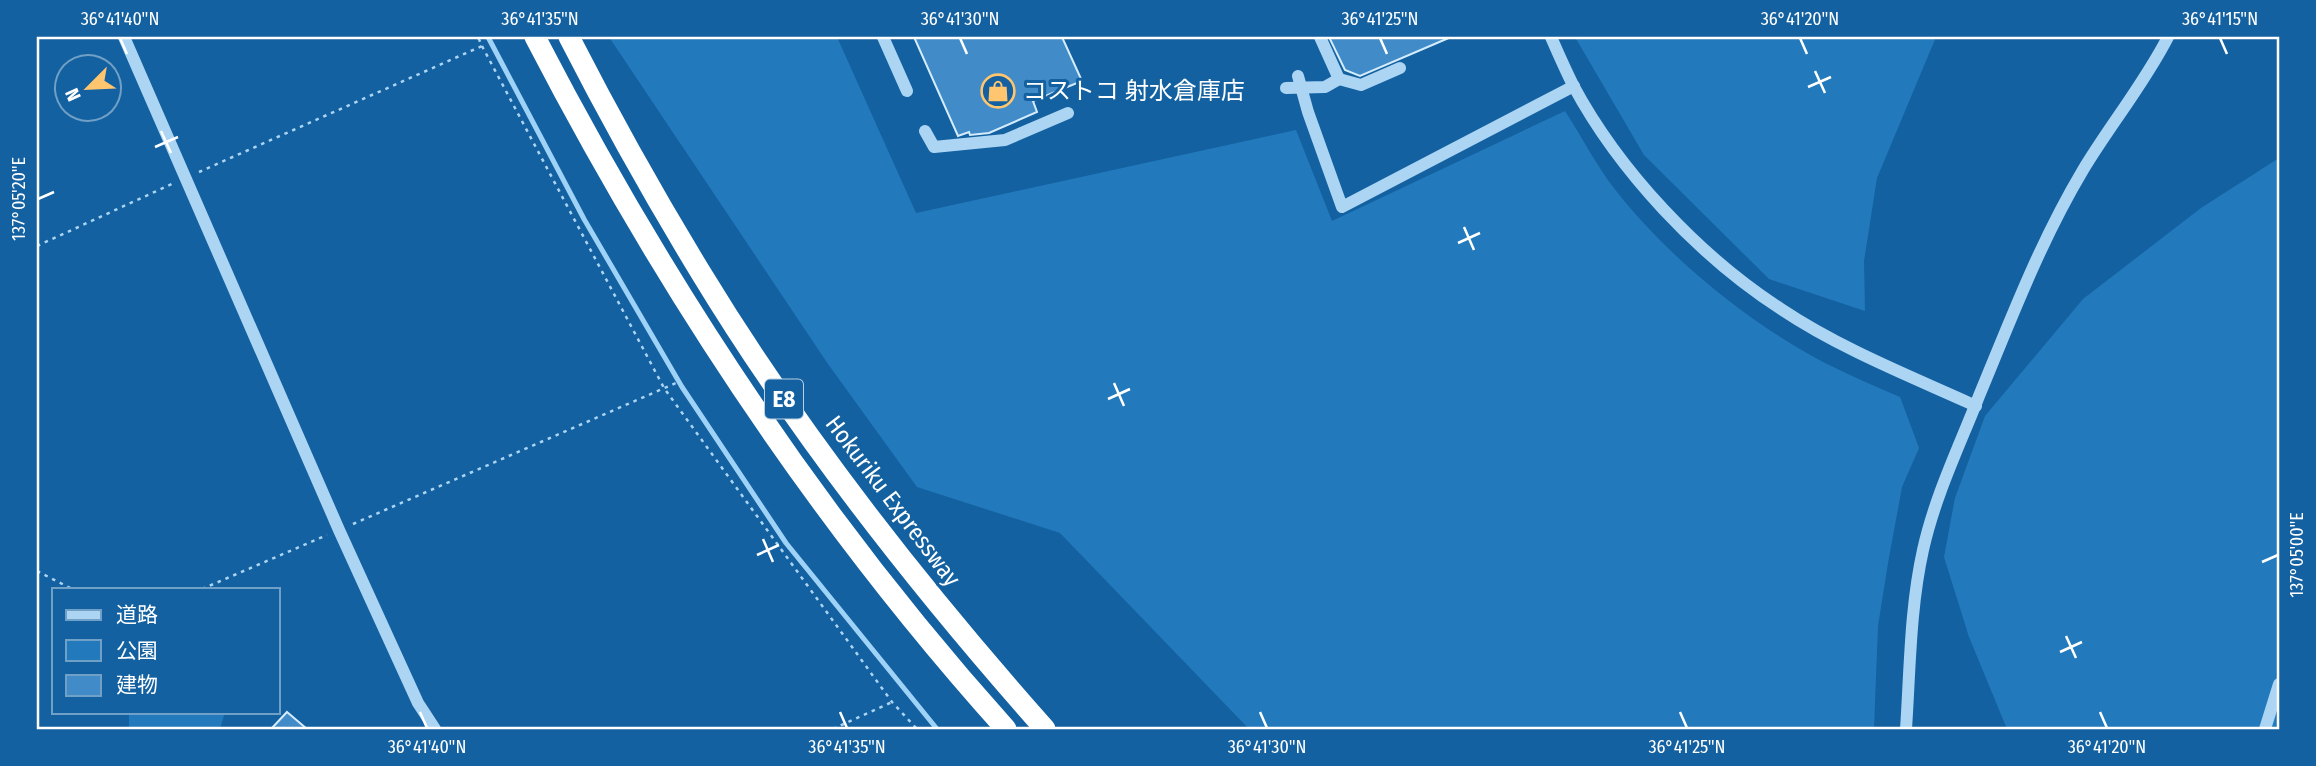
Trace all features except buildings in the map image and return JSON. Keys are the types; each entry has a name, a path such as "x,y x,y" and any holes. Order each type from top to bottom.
{"highway":[{"name":"E8","path":"535,37 625,204 734,380 792,464 861,554 1006,729"},
{"name":"Hokuriku Expressway","path":"569,37 651,188 759,362 879,529 939,606 1045,729"}],"street":[{"path":"124,37 340,530 418,703 435,729"},
{"path":"883,37 907,91"},
{"path":"1320,37 1339,79"},
{"path":"1551,37 1574,86 1610,143 1653,198 1695,243 1735,277 1836,342 1976,406"},
{"path":"1906,729 1916,594 1932,513 2038,252 2083,170 2154,64 2168,37"},
{"path":"1286,88 1300,81 1325,87 1339,79 1361,85 1400,68"},
{"path":"1300,81 1308,112 1342,207 1574,86"},
{"path":"925,131 934,147 1005,139 1068,113"},
{"path":"2265,729 2279,684"}],"path":[{"path":"478,37 664,388 892,702 917,729"},
{"path":"37,246 482,46"},
{"path":"204,588 676,383"},
{"path":"37,571 70,588"},
{"path":"833,729 892,702"}],"green space":[{"path":"609,37 837,37 916,213 1296,130 1332,221 1565,111 1617,192 1687,266 1741,310 1798,348 1900,397 1919,448 1902,487 1888,563 1878,626 1874,729 1249,729 1060,533 917,487 828,364"},
{"path":"1575,37 1936,37 1877,178 1864,261 1865,311 1769,279 1644,155"},
{"path":"2279,158 2279,729 2007,729 1969,637 1944,557 1955,498 1985,416 2083,299 2201,208"},
{"path":"129,714 224,714 220,729 129,729"}],"waterway":[{"path":"488,37 584,219 682,387 786,543 937,729"}],"place":[{"name":"コストコ 射水倉庫店","path":"998,91"}]}
